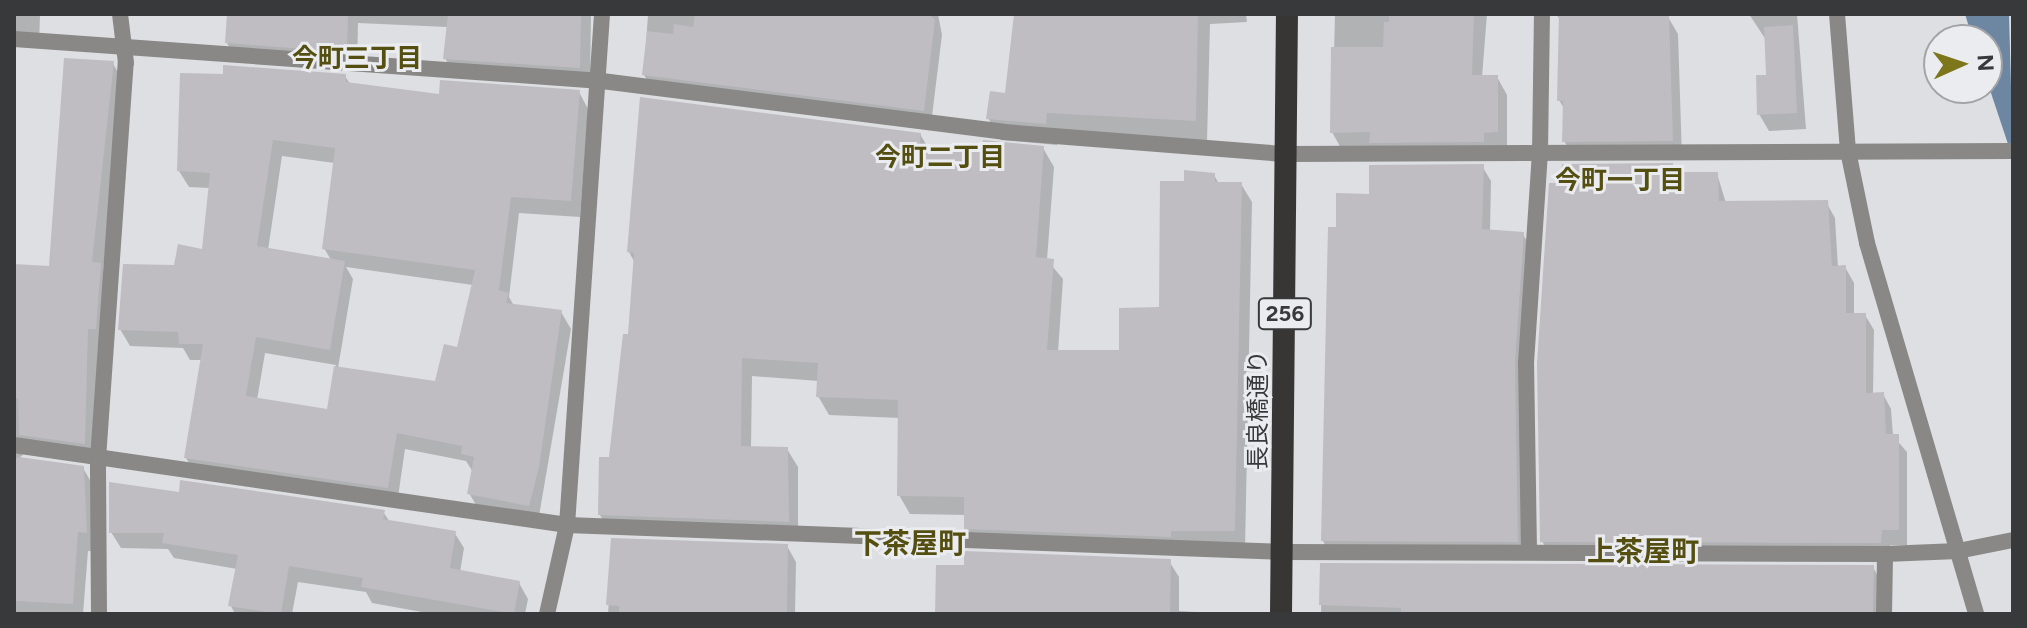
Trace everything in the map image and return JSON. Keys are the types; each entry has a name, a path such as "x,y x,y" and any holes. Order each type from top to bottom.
{"highway":[{"name":"長良橋通り","path":"1281,614 1287,14"}],"street":[{"path":"99,614 98,459 124,44 120,14"},
{"path":"547,614 567,525 602,81 602,14"},
{"path":"1529,551 1526,363 1540,154 1542,14"},
{"path":"1837,14 1848,151 1867,243 1976,614"},
{"path":"14,39 124,44 602,81 1004,132 1286,154 2013,151"},
{"path":"14,445 567,525 1283,552 1885,554 1958,551 2013,540"},
{"path":"1884,614 1885,554"}],"water":[{"path":"1965,14 2009,14 2013,159 1995,104 2003,104 2003,24 1968,24"}],"building":[{"path":"227,14 348,14 347,52 225,43"},
{"path":"448,14 581,14 580,68 443,59"},
{"path":"695,14 929,14 935,20 924,111 642,75 647,31 673,34 674,24 693,27"},
{"path":"1014,14 1198,14 1196,121 1047,113 1046,124 986,119 990,91 1005,93"},
{"path":"1389,14 1474,14 1472,75 1498,75 1498,132 1484,133 1484,142 1369,143 1370,132 1330,133 1331,47 1383,47 1384,22 1389,22"},
{"path":"1559,14 1669,15 1673,141 1562,142 1563,101 1557,101"},
{"path":"1793,25 1797,113 1757,115 1756,75 1766,75 1764,27"},
{"path":"64,58 114,61 92,262 101,263 96,329 88,329 85,444 19,435 18,398 14,398 14,264 49,266"},
{"path":"223,65 346,74 346,82 439,94 440,80 580,90 571,201 511,197 499,290 509,293 506,303 562,310 539,467 529,506 467,494 474,457 461,454 462,446 397,433 388,488 184,458 203,344 179,344 178,332 118,330 123,264 174,265 178,244 202,249 210,173 177,171 180,73 223,74","holes":["273,140 335,148 322,249 475,270 457,347 444,344 435,381 334,366 327,409 246,396 256,337 330,350 345,261 257,246"]},
{"path":"640,97 921,133 920,144 982,152 983,140 1044,146 1036,257 1054,259 1047,350 1119,350 1119,308 1159,307 1160,181 1184,181 1184,170 1215,173 1215,182 1242,182 1235,531 1171,531 1171,537 964,529 964,497 897,496 898,400 816,397 818,363 742,358 741,446 788,447 789,522 598,515 599,457 609,457 623,334 628,334 634,253 627,252"},
{"path":"1673,163 1673,172 1718,172 1719,201 1828,200 1832,266 1846,265 1846,313 1866,313 1866,393 1884,392 1886,434 1899,434 1899,530 1882,530 1881,543 1540,542 1537,363 1549,183 1560,183 1562,164"},
{"path":"1484,164 1482,229 1524,232 1515,363 1518,542 1321,541 1328,227 1336,227 1336,193 1369,194 1369,165"},
{"path":"19,457 84,466 87,533 78,532 73,604 14,601 14,460"},
{"path":"180,480 385,510 383,519 456,531 450,568 520,581 514,614 361,587 363,578 289,566 281,614 228,606 238,555 162,543 164,533 109,533 109,482 179,492"},
{"path":"611,538 788,544 787,614 619,614 619,606 606,605"},
{"path":"964,551 1171,559 1170,614 935,614 936,565 964,565"},
{"path":"1320,563 1874,565 1873,614 1401,614 1401,608 1319,605"}],"district":[{"name":"今町三丁目","path":"357,59"},
{"name":"今町二丁目","path":"940,158"},
{"name":"今町一丁目","path":"1620,181"},
{"name":"下茶屋町","path":"910,543"},
{"name":"上茶屋町","path":"1643,551"}]}
